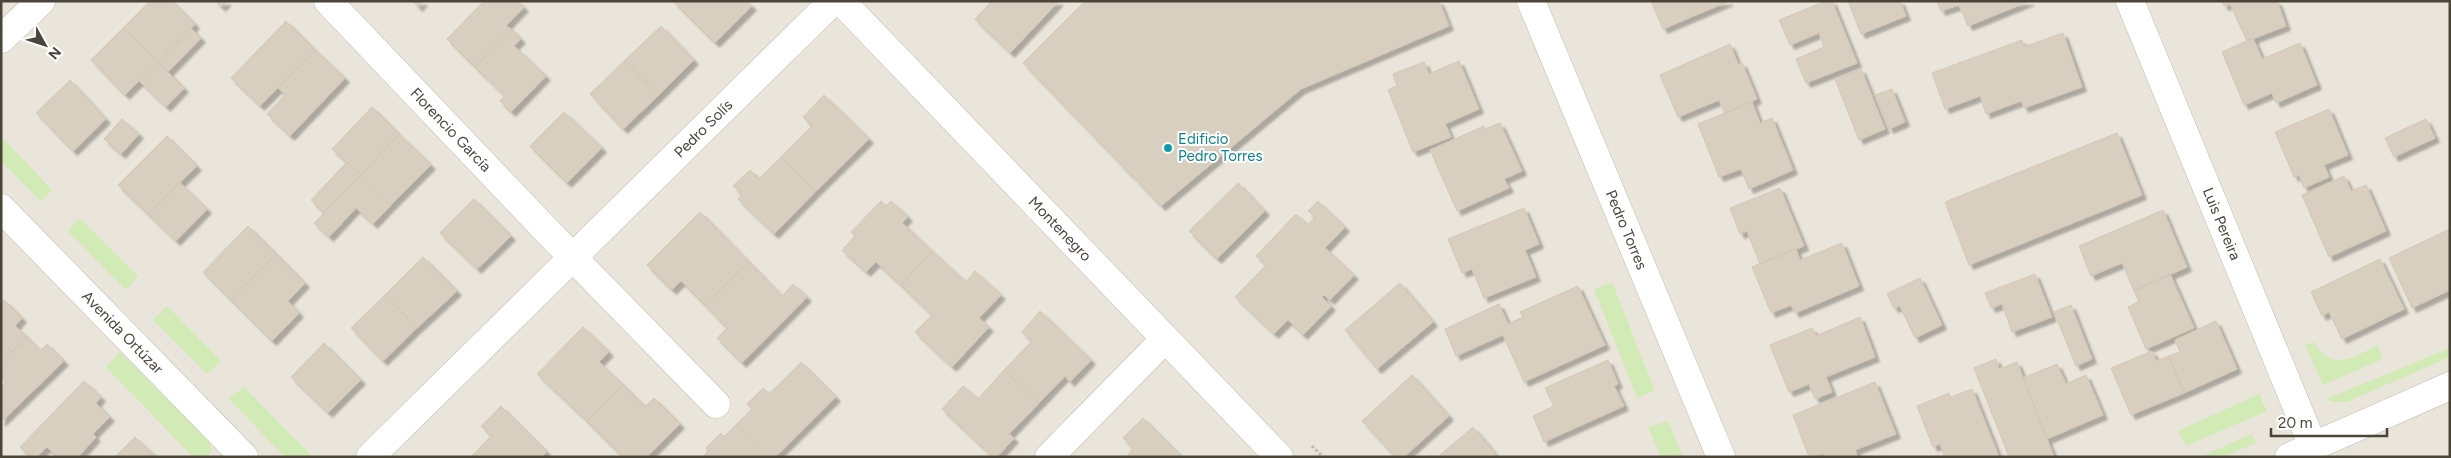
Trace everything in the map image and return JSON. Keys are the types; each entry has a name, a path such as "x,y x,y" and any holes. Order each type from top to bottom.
{"street":[{"path":"1,39 41,1"},
{"name":"Florencio García","path":"328,1 573,258"},
{"name":"Pedro Solís","path":"370,457 833,1"},
{"name":"Montenegro","path":"841,1 1279,457"},
{"name":"Pedro Torres","path":"1531,1 1721,457"},
{"name":"Luis Pereira","path":"2130,1 2301,451"},
{"name":"Avenida Ortúzar","path":"1,208 244,457"},
{"path":"573,258 716,404"},
{"path":"1049,457 1165,339"},
{"path":"2301,451 2450,386"}],"shaded area":[{"path":"1,1 2450,1 2450,457 1,457"}],"green space":[{"path":"1,136 52,190 41,202 1,161"},
{"path":"79,218 138,276 126,290 68,231"},
{"path":"1612,282 1655,391 1637,398 1594,289"},
{"path":"167,306 221,361 207,374 153,320"},
{"path":"2314,342 2321,352 2335,360 2351,358 2378,345 2383,359 2323,385 2305,345"},
{"path":"2450,348 2450,357 2347,402 2334,402 2326,399"},
{"path":"120,352 209,442 212,451 205,457 193,457 106,367"},
{"path":"244,387 311,455 309,457 285,457 229,399"},
{"path":"2259,394 2267,411 2186,446 2178,431"},
{"path":"1668,421 1683,457 1661,457 1648,427"},
{"path":"2251,434 2256,443 2223,457 2200,457"}],"building":[{"path":"150,1 172,1 195,24 158,62 123,28"},
{"path":"215,1 227,1 221,7"},
{"path":"413,1 423,1 418,7"},
{"path":"484,1 517,1 524,7 506,26 511,29 475,67 447,39"},
{"path":"673,1 746,1 752,6 715,43"},
{"path":"992,1 1059,1 1010,53 975,19"},
{"name":"Edificio Pedro Torres","path":"1085,1 1439,1 1449,26 1301,89 1161,206 1023,63"},
{"path":"1651,1 1729,1 1663,29"},
{"path":"1826,1 1832,1 1857,63 1806,83 1796,59 1824,47 1819,33 1790,45 1779,20"},
{"path":"1848,1 1900,1 1906,16 1861,34"},
{"path":"1937,1 2030,1 1968,26 1959,5 1941,11"},
{"path":"2222,1 2277,1 2286,26 2247,41 2230,4 2224,6"},
{"path":"286,21 315,50 260,106 231,78"},
{"path":"661,26 694,60 659,95 625,60"},
{"path":"123,28 158,62 125,95 91,60"},
{"path":"191,28 201,38 168,72 158,62"},
{"path":"511,29 521,39 514,46 546,76 511,112 500,101 505,96 475,67"},
{"path":"2063,33 2082,87 2024,108 2021,101 1986,114 1980,96 1945,109 1932,73 2022,40 2024,47"},
{"path":"2253,38 2262,59 2300,43 2317,85 2276,103 2272,93 2244,105 2222,52"},
{"path":"1730,44 1738,64 1742,63 1757,99 1725,114 1719,100 1678,117 1660,75"},
{"path":"315,50 345,78 290,136 267,114 285,95 278,88"},
{"path":"625,60 659,95 623,129 590,94"},
{"path":"1459,61 1479,109 1445,124 1451,137 1413,152 1388,90 1397,86 1393,74 1424,62 1429,74"},
{"path":"158,62 184,88 166,107 139,81"},
{"path":"1861,69 1885,129 1859,140 1835,79"},
{"path":"70,80 106,119 73,151 36,113"},
{"path":"1892,89 1905,122 1889,129 1875,95"},
{"path":"824,95 869,139 816,191 781,157 812,126 803,117"},
{"path":"1752,102 1760,123 1772,118 1793,170 1749,189 1741,169 1719,177 1698,124"},
{"path":"372,107 399,134 361,175 332,149"},
{"path":"2329,109 2348,155 2324,165 2329,177 2304,188 2299,175 2294,177 2275,132"},
{"path":"564,112 602,148 567,183 530,146"},
{"path":"122,119 139,134 121,154 104,139"},
{"path":"2426,119 2435,138 2394,157 2385,138"},
{"path":"1500,123 1522,171 1504,179 1509,188 1457,211 1430,150 1484,126 1485,129"},
{"path":"2117,133 2142,195 1969,265 1945,202"},
{"path":"399,134 431,165 391,205 361,175"},
{"path":"167,136 197,166 148,214 118,185"},
{"path":"781,157 816,191 774,234 738,199 742,194 733,186 750,170 759,179"},
{"path":"347,162 361,175 324,213 311,200"},
{"path":"361,175 391,205 373,224 356,208 329,237 314,223"},
{"path":"2344,176 2351,191 2366,185 2386,231 2329,257 2302,195"},
{"path":"179,182 207,209 176,241 148,214"},
{"path":"1238,183 1265,211 1217,259 1189,231"},
{"path":"1780,188 1804,246 1760,264 1747,231 1740,234 1730,208"},
{"path":"474,199 511,236 477,269 440,233"},
{"path":"881,201 886,206 891,201 908,217 902,223 932,251 901,285 876,262 866,272 842,250 855,236 851,232"},
{"path":"1318,201 1345,227 1325,248 1354,275 1330,300 1324,295 1322,297 1331,306 1303,335 1288,320 1274,334 1235,297 1266,265 1256,256 1296,214 1308,225 1315,217 1308,211"},
{"path":"1524,208 1539,244 1525,250 1536,277 1484,298 1472,269 1462,273 1448,239"},
{"path":"2163,210 2187,267 2134,291 2122,263 2091,276 2079,246"},
{"path":"700,212 749,262 705,305 681,281 672,290 647,265"},
{"path":"248,226 276,254 231,300 203,272"},
{"path":"2450,229 2450,290 2412,308 2389,258"},
{"path":"1842,243 1859,286 1795,313 1791,305 1771,313 1752,267 1796,249 1800,260"},
{"path":"932,251 966,282 975,271 1001,295 979,318 989,327 952,367 915,332 932,315 901,285"},
{"path":"276,254 305,283 288,301 299,313 272,341 231,300"},
{"path":"423,257 457,291 417,328 385,295"},
{"path":"2380,259 2404,309 2342,339 2329,312 2322,316 2311,292"},
{"path":"749,262 782,296 793,284 807,297 742,363 717,338 727,328 705,305"},
{"path":"2035,274 2052,317 2012,332 2002,304 1991,308 1985,293"},
{"path":"2170,274 2194,328 2146,349 2128,307 2139,302 2134,291"},
{"path":"1920,278 1942,325 1915,338 1900,306 1894,308 1887,294"},
{"path":"1400,283 1433,322 1377,369 1345,330"},
{"path":"1578,286 1605,345 1524,382 1503,335 1456,356 1445,329 1499,304 1508,324 1523,317 1520,312"},
{"path":"385,295 417,328 383,361 351,328"},
{"path":"4,300 22,318 15,326 27,337 1,362 1,303"},
{"path":"2071,305 2092,359 2076,366 2054,312"},
{"path":"1040,311 1091,360 1070,382 1065,376 1039,403 1004,370 1032,341 1022,332"},
{"path":"1860,317 1875,357 1826,377 1832,392 1815,399 1809,384 1789,392 1770,345 1812,328 1816,336"},
{"path":"2216,321 2237,369 2184,393 2169,356 2180,352 2175,340"},
{"path":"583,327 609,352 599,362 623,385 587,421 537,374"},
{"path":"27,337 40,351 47,344 64,361 1,422 1,386 6,382 1,377 1,362"},
{"path":"324,343 361,380 328,413 291,377"},
{"path":"2152,351 2156,361 2169,356 2184,393 2131,415 2111,368"},
{"path":"1996,359 1999,369 2017,362 2054,457 2009,457 1974,368"},
{"path":"1608,360 1618,384 1614,386 1624,406 1544,442 1533,416 1554,406 1545,388"},
{"path":"801,362 836,397 775,457 770,457 737,424 752,409 747,404 763,388 769,394"},
{"path":"2057,364 2066,384 2086,375 2103,415 2047,439 2023,378"},
{"path":"1004,370 1039,403 1009,434 1014,438 997,457 993,457 942,409 963,386 978,399"},
{"path":"1412,375 1449,416 1404,457 1395,457 1362,421"},
{"path":"84,381 101,397 96,403 110,417 93,434 96,437 78,457 57,457 47,447 37,457 30,457 20,447"},
{"path":"1875,382 1896,434 1855,450 1858,457 1824,457 1823,454 1809,457 1793,415"},
{"path":"623,385 645,407 654,398 680,424 647,457 623,457 587,421"},
{"path":"1972,389 1999,457 1945,457 1940,444 1933,447 1917,406 1949,393 1951,397"},
{"path":"501,406 547,452 542,457 471,457 491,436 481,426"},
{"path":"1143,418 1182,457 1126,457 1133,449 1123,438"},
{"path":"737,424 770,457 703,457 708,451 706,448 721,433 724,437"},
{"path":"1473,427 1498,457 1438,457"},
{"path":"135,437 154,455 115,457"}],"place":[{"name":"Edificio Pedro Torres","path":"1168,148"}]}
